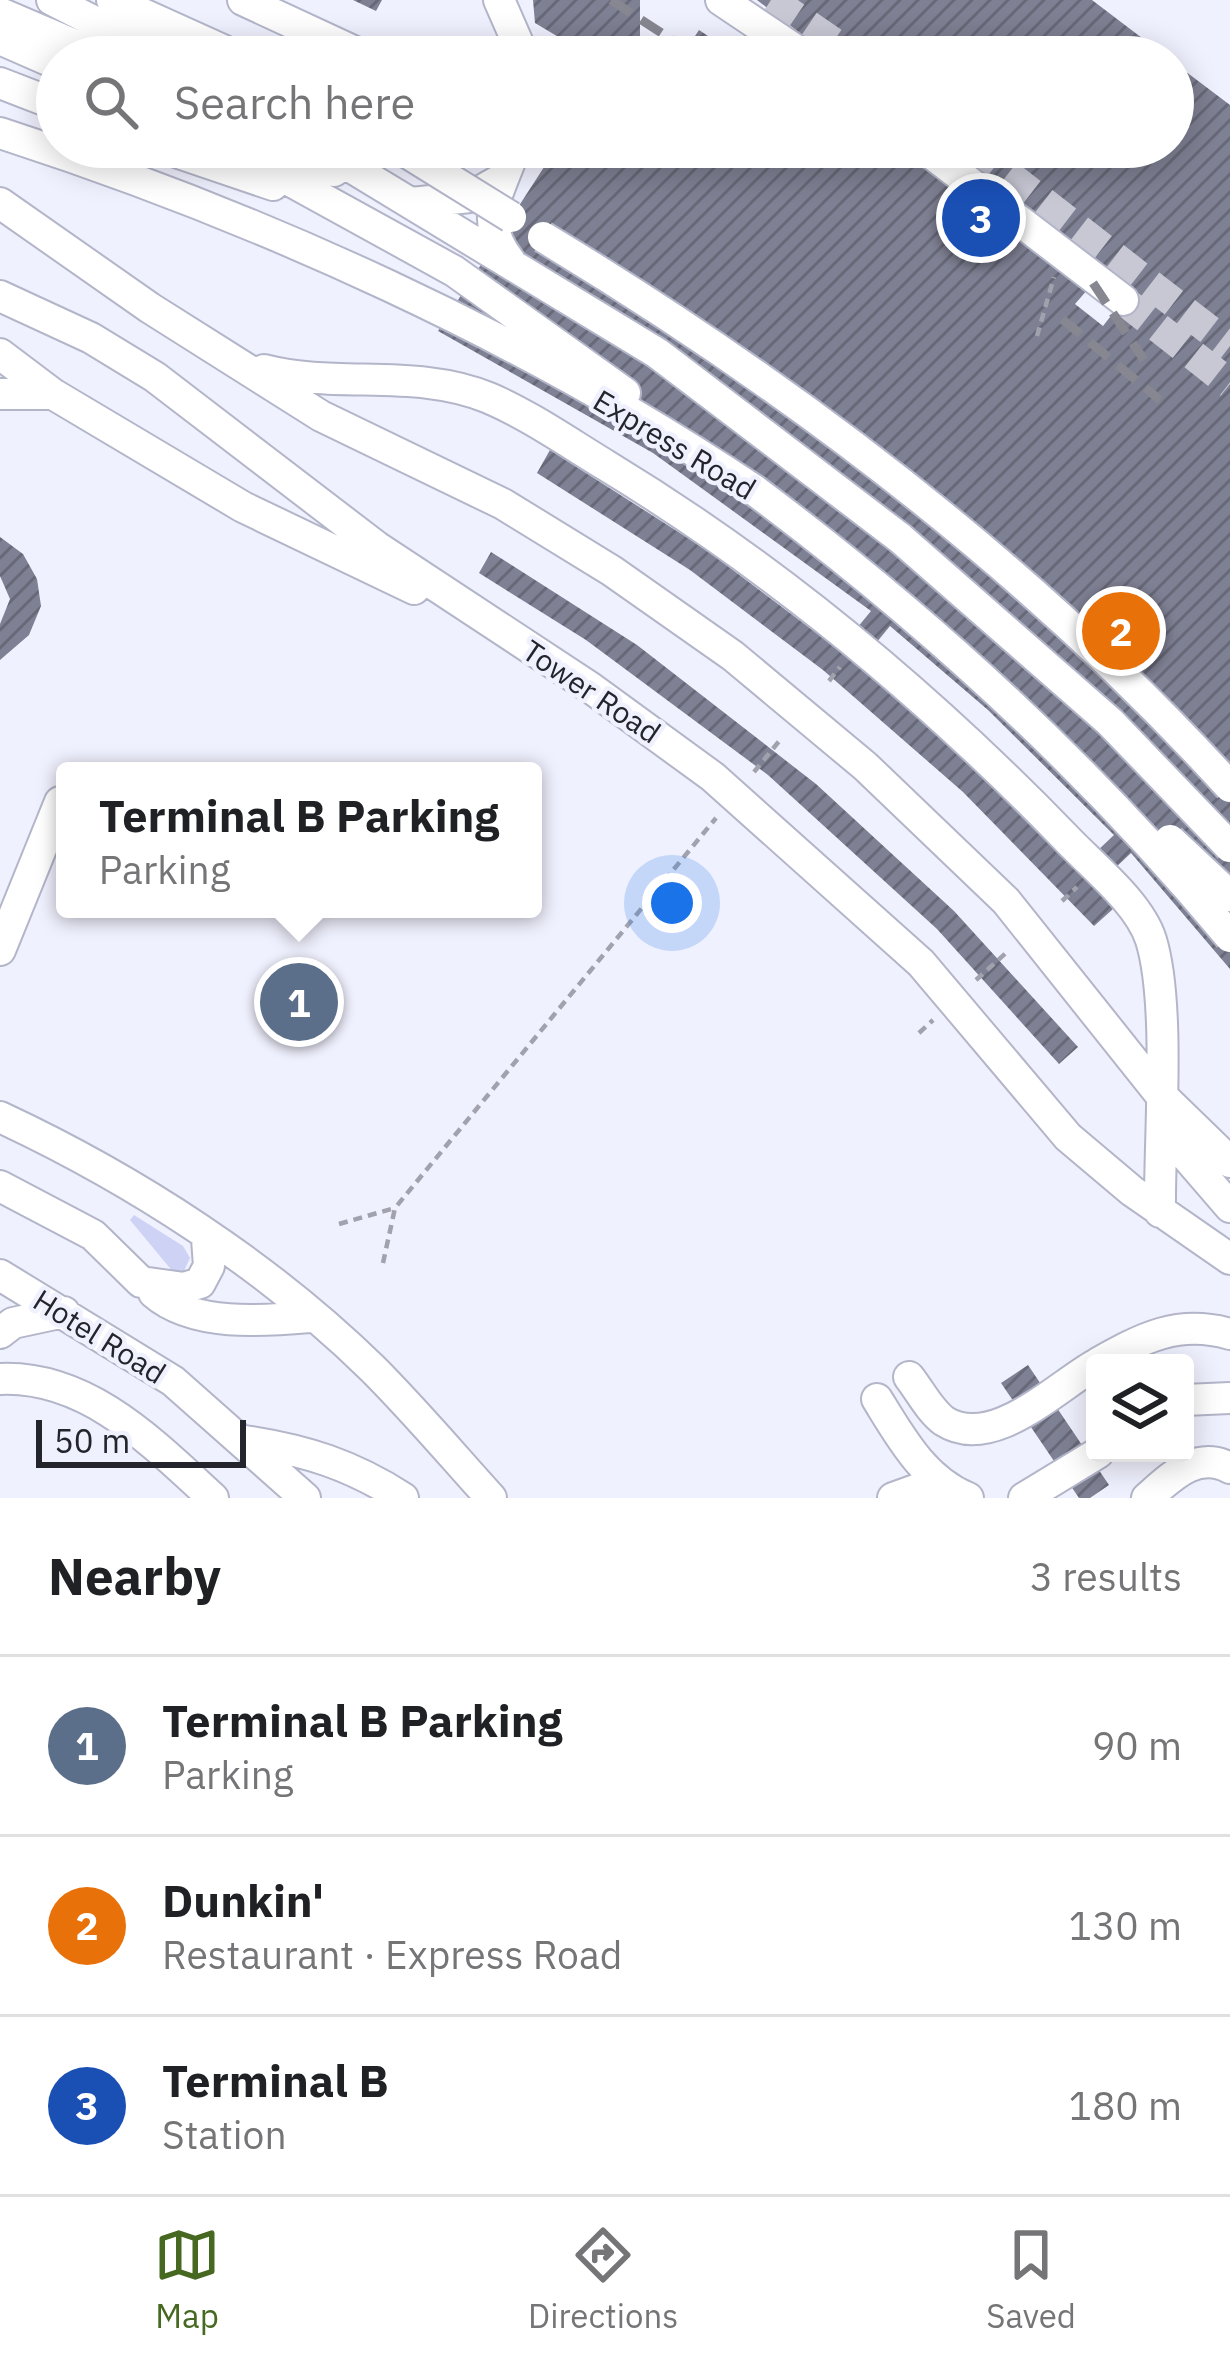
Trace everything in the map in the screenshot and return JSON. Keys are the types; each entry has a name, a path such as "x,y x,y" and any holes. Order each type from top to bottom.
{"street":[{"path":"52,0 123,36"},
{"path":"112,0 192,36"},
{"path":"243,0 321,36"},
{"path":"499,0 515,36"},
{"path":"721,0 775,36"},
{"path":"0,13 54,36"},
{"path":"0,38 36,54"},
{"path":"0,83 36,98"},
{"name":"Express Road","path":"0,133 36,147"},
{"name":"Express Road","path":"91,168 329,260 432,308 627,411 754,490 915,615 1064,752 1230,937"},
{"path":"224,168 347,209"},
{"path":"269,168 454,272 532,323 754,490"},
{"path":"327,168 483,232 510,262 657,353 929,561 1110,722 1230,847"},
{"path":"352,168 409,203 455,201 500,180"},
{"path":"432,168 646,300 811,415 1090,646 1230,787"},
{"path":"483,232 505,168"},
{"path":"950,168 1123,300"},
{"path":"0,202 235,361 349,431 467,484 527,518 692,627 803,712 1006,901 1159,1093 1230,1162"},
{"name":"Tower Road","path":"1,295 91,338 155,377 377,548 633,717 811,859 955,999 1068,1137 1160,1212 1230,1258"},
{"path":"0,354 12,357 53,394 270,523 491,622"},
{"path":"235,361 286,376 408,382 490,398 673,506 843,633 1009,780 1146,929 1156,968 1160,1212"},
{"path":"0,394 53,394"},
{"path":"1064,752 1230,896"},
{"path":"2,943 56,812"},
{"path":"1159,1093 1186,1156 1230,1207"},
{"path":"0,1117 138,1191 310,1318 371,1367 491,1498"},
{"path":"0,1186 93,1235 163,1301 206,1315 257,1321 310,1318"},
{"path":"141,1282 184,1288 200,1283 209,1266 207,1239"},
{"name":"Hotel Road","path":"0,1275 156,1368 245,1441 304,1498"},
{"path":"0,1333 13,1323 64,1312"},
{"path":"1114,1354 1139,1340 1188,1326 1230,1334"},
{"path":"909,1377 940,1419 976,1430 996,1426 1086,1371"},
{"path":"0,1379 57,1383 86,1397 213,1498"},
{"path":"1194,1400 1230,1398"},
{"path":"878,1399 923,1467 958,1494"},
{"path":"245,1441 312,1451 368,1475 403,1498"},
{"path":"1024,1498 1086,1460"},
{"path":"1148,1498 1175,1472 1198,1462 1230,1468"},
{"path":"893,1498 918,1490 958,1494"}],"path":[{"path":"1036,336 1054,278"},
{"path":"754,772 780,740"},
{"path":"383,1262 395,1208 716,818"},
{"path":"976,980 1006,952"},
{"path":"919,1033 933,1020"},
{"path":"339,1224 395,1208"}],"green space":[{"path":"134,1215 183,1246 190,1258 184,1271 174,1273 130,1220"}],"building":[{"path":"353,0 382,0 376,11"},
{"path":"533,0 640,0 640,36 557,36 535,23"},
{"path":"757,0 1092,0 1139,36 804,36"},
{"path":"1194,78 1230,105 1230,969 1131,853 1094,888 1113,909 1094,926 963,792 823,670 690,570 537,473 550,450 705,549 839,650 871,611 653,453 438,331 543,168 948,168 1095,281 1075,304 1103,326 1132,289 975,168 1194,168","holes":["890,626 988,710 1114,835 1077,870 954,748 858,665"]},
{"path":"0,537 23,554 37,579 41,606 29,635 0,660 0,624 10,599 0,576"},
{"path":"491,552 637,645 816,784 954,911 1078,1047 1059,1064 937,929 768,775 586,640 479,573"},
{"path":"1028,1365 1086,1451 1086,1462 1093,1462 1109,1485 1090,1498 1079,1498 1001,1383"}],"tunnel":[{"path":"771,0 824,36"},
{"path":"999,168 1230,346"},
{"path":"1123,300 1230,384"}],"railway":[{"path":"611,0 666,36"},
{"path":"1093,283 1144,360"},
{"path":"1062,319 1160,400"}],"place":[{"name":"Terminal B","path":"981,218"},
{"name":"Dunkin'","path":"1121,631"},
{"name":"Terminal B Parking","path":"299,1002"}]}
